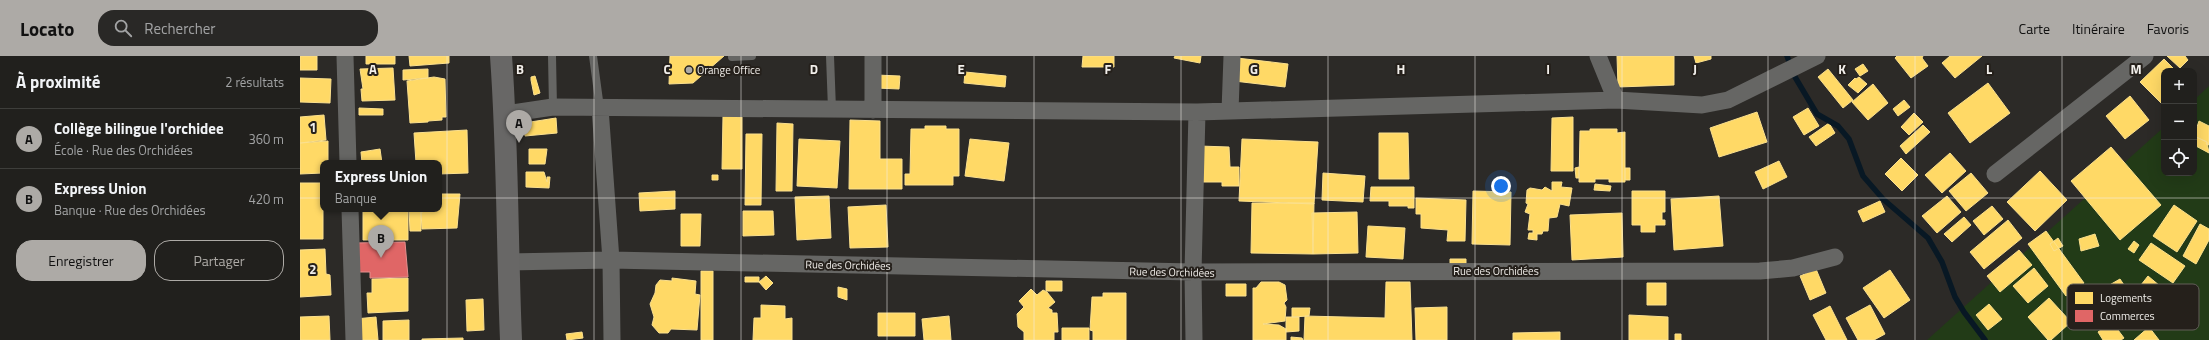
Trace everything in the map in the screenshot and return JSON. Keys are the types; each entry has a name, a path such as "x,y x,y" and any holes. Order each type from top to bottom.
{"main road":[{"path":"501,56 506,114 507,262 511,340"}],"street":[{"path":"345,56 348,160"},
{"path":"873,56 873,110"},
{"path":"1230,111 1232,56"},
{"path":"1598,56 1616,100"},
{"path":"506,114 553,107 1197,112 1616,100 1702,105 1728,100 1816,56"},
{"path":"1996,174 2146,56"},
{"path":"600,108 611,260 612,340"},
{"path":"1194,340 1193,272 1197,112"},
{"path":"350,212 354,340"},
{"name":"Rue des Orchidées","path":"507,262 611,260 1193,272 1760,271 1793,268 1835,257"}],"lane":[{"path":"552,56 553,107"},
{"path":"593,56 600,108"},
{"path":"732,57 752,56"},
{"path":"830,56 832,109"}],"green space":[{"path":"2209,86 2209,340 1927,340 2161,130 2161,176 2197,176 2197,97"}],"building: Logements":[{"path":"300,56 317,56 317,70 300,70"},
{"path":"366,56 395,56 395,64 366,64"},
{"path":"409,56 449,56 449,63 410,66"},
{"name":"Orange Office","path":"670,56 724,56 693,83 669,84"},
{"path":"1083,56 1114,56 1114,67 1082,67"},
{"path":"1175,56 1201,56 1200,63 1174,58"},
{"path":"1617,56 1674,56 1674,85 1618,87"},
{"path":"1694,56 1711,56 1711,59 1696,63"},
{"path":"1897,56 1923,56 1922,58 1928,66 1911,78 1895,58"},
{"path":"1950,56 1982,56 1955,78 1942,63"},
{"path":"2167,56 2185,56 2188,60 2180,68"},
{"path":"1237,58 1288,64 1285,87 1234,81"},
{"path":"2164,59 2173,68 2161,68 2161,103 2140,82"},
{"path":"1863,64 1868,71 1860,76 1855,69"},
{"path":"393,68 395,100 362,101 361,89 363,89 360,69"},
{"path":"428,69 428,78 403,80 403,70"},
{"path":"1828,69 1853,100 1843,108 1818,77"},
{"path":"965,72 1006,76 1005,87 964,83"},
{"path":"876,75 900,76 899,89 876,88"},
{"path":"535,76 540,93 534,95 531,77"},
{"path":"434,77 445,79 446,117 442,117 442,120 410,123 407,81"},
{"path":"1859,77 1867,84 1858,93 1848,85 1855,78 1856,79"},
{"path":"300,78 331,79 330,103 300,102"},
{"path":"1988,83 2010,113 1970,143 1948,113"},
{"path":"1873,84 1888,103 1868,120 1852,102"},
{"path":"2130,96 2149,120 2125,139 2106,116"},
{"path":"1904,100 1910,107 1898,116 1893,109"},
{"path":"359,108 383,109 383,115 359,115"},
{"path":"1808,108 1819,126 1804,135 1793,117"},
{"path":"1757,112 1767,142 1719,157 1710,128"},
{"path":"1914,113 1923,122 1909,135 1901,127"},
{"path":"324,115 326,140 300,143 300,117"},
{"path":"723,116 742,117 742,169 722,169"},
{"path":"1573,117 1573,171 1551,171 1552,118"},
{"path":"556,118 557,133 525,136 524,123"},
{"path":"850,120 880,121 880,159 902,159 902,189 849,189"},
{"path":"2199,121 2209,126 2209,145 2206,144 2207,142 2197,137 2197,127"},
{"path":"777,123 793,124 792,191 776,191"},
{"path":"1829,123 1835,133 1816,146 1809,137"},
{"path":"1923,125 1930,132 1906,154 1900,146"},
{"path":"925,126 946,126 946,129 959,129 959,176 953,176 953,185 905,185 905,174 910,174 911,129 925,129"},
{"path":"1590,129 1617,129 1617,133 1625,132 1625,182 1609,182 1609,179 1595,179 1595,182 1579,182 1580,131 1590,131"},
{"path":"467,130 468,173 442,174 442,160 416,160 414,133"},
{"path":"1379,133 1408,133 1409,179 1379,179"},
{"path":"746,134 762,134 761,205 745,205"},
{"path":"2197,137 2207,142 2209,153 2197,147"},
{"path":"799,139 840,141 837,188 797,186"},
{"path":"970,139 1009,143 1004,181 965,176"},
{"path":"1242,139 1318,142 1314,204 1239,201"},
{"path":"328,141 328,160 320,160 320,173 300,174 300,143"},
{"path":"1199,146 1229,147 1230,167 1239,167 1239,186 1222,186 1222,182 1199,182"},
{"path":"2111,147 2161,205 2120,240 2071,181"},
{"path":"380,149 382,160 362,160 361,152"},
{"path":"529,149 547,149 545,164 529,164"},
{"path":"1950,153 1966,171 1942,193 1925,175"},
{"path":"1901,158 1918,175 1902,191 1885,174"},
{"path":"1779,161 1787,177 1763,189 1755,172"},
{"path":"1579,167 1579,178 1576,178 1575,168"},
{"path":"1625,168 1630,168 1630,180 1625,180"},
{"path":"2040,171 2067,200 2035,231 2007,202"},
{"path":"526,172 544,172 547,182 547,177 550,177 549,188 526,187"},
{"path":"1323,173 1365,176 1363,202 1322,200"},
{"path":"1971,173 1988,193 1966,211 1949,191"},
{"path":"712,175 718,175 718,180 712,180"},
{"path":"1552,182 1562,182 1561,187 1572,188 1569,206 1560,204 1557,217 1549,218 1548,231 1543,231 1542,234 1537,234 1537,240 1528,239 1529,233 1533,233 1533,230 1528,230 1530,214 1525,212 1528,204 1526,203 1527,190 1530,188 1542,190 1545,187 1552,191"},
{"path":"300,183 320,183 320,212 323,212 323,239 300,239"},
{"path":"1595,184 1611,186 1610,191 1594,190"},
{"path":"1371,187 1414,187 1414,208 1408,208 1408,206 1389,206 1389,201 1370,201"},
{"path":"675,191 675,209 640,211 639,193"},
{"path":"1473,191 1511,192 1510,245 1472,244"},
{"path":"1632,191 1665,191 1665,212 1662,212 1662,220 1665,220 1665,225 1655,225 1655,232 1641,232 1641,225 1632,225"},
{"path":"442,194 460,194 457,228 422,229 421,212 442,212"},
{"path":"829,196 831,238 797,240 795,197"},
{"path":"1719,196 1723,246 1674,250 1671,199"},
{"path":"1947,196 1961,212 1937,233 1922,216"},
{"path":"1416,198 1466,200 1465,241 1447,241 1448,230 1421,228 1421,214 1416,214"},
{"path":"1880,201 1885,212 1863,222 1858,211"},
{"path":"1252,203 1314,203 1313,254 1251,253"},
{"path":"886,205 888,247 850,248 848,207"},
{"path":"2174,205 2197,221 2177,252 2153,236"},
{"path":"1992,206 2003,219 1984,235 1973,221"},
{"path":"743,211 773,211 774,235 743,236"},
{"path":"363,212 408,212 408,240 363,240"},
{"path":"409,212 421,212 421,231 410,231"},
{"path":"1357,212 1358,253 1313,254 1312,213"},
{"path":"1622,213 1623,257 1572,260 1570,215"},
{"path":"681,214 701,214 700,246 681,246"},
{"path":"1964,217 1971,225 1952,242 1944,234"},
{"path":"2008,220 2022,238 1984,269 1970,252"},
{"path":"2200,224 2209,229 2209,240 2196,264 2183,256"},
{"path":"1368,226 1405,228 1403,259 1366,257"},
{"path":"2046,231 2084,283 2067,284 2066,296 2028,244"},
{"path":"2095,234 2099,246 2081,251 2079,239"},
{"path":"2058,238 2063,246 2054,251 2050,244"},
{"path":"2134,241 2139,245 2134,253 2128,249"},
{"path":"2151,243 2185,266 2173,283 2139,260"},
{"path":"325,249 326,274 330,275 331,295 300,297 300,250"},
{"path":"2019,250 2032,265 2000,292 1987,276"},
{"path":"1450,259 1466,259 1466,265 1450,266"},
{"path":"2034,268 2048,286 2028,303 2013,286"},
{"path":"1816,269 1826,293 1810,300 1800,276"},
{"path":"1890,270 1910,300 1884,318 1863,288"},
{"path":"701,271 713,271 713,340 701,340"},
{"path":"766,276 773,283 766,290 759,282"},
{"path":"2148,276 2158,284 2142,284"},
{"path":"745,277 759,277 759,282 745,282"},
{"path":"408,278 408,311 368,313 367,293 372,293 372,279"},
{"path":"672,278 696,281 695,294 700,295 697,330 671,329 668,333 659,333 652,325 654,317 650,304 655,293 656,285 660,280 672,281"},
{"path":"2120,279 2123,284 2111,284"},
{"path":"1046,281 1062,281 1062,291 1046,291"},
{"path":"1261,282 1279,282 1285,285 1287,300 1284,303 1286,307 1285,321 1263,324 1279,325 1286,329 1286,340 1253,340 1253,288 1256,288"},
{"path":"1386,282 1410,282 1412,340 1304,340 1305,316 1385,318"},
{"path":"1647,283 1666,283 1666,305 1647,305"},
{"path":"1226,284 1246,284 1246,296 1226,296"},
{"path":"838,287 847,289 847,300 838,297"},
{"path":"1031,289 1037,295 1043,290 1047,292 1055,302 1048,308 1052,310 1052,313 1057,313 1058,332 1054,332 1054,340 1024,340 1024,332 1018,327 1017,314 1024,307 1019,301"},
{"path":"1103,293 1126,293 1126,340 1093,340 1093,331 1090,330 1092,297 1103,297"},
{"path":"2049,298 2067,318 2067,326 2051,340 2048,340 2028,317"},
{"path":"483,299 484,330 467,331 466,300"},
{"path":"1989,304 2002,319 1988,330 1976,315"},
{"path":"761,305 785,306 785,319 792,318 792,340 753,340 754,318 761,318"},
{"path":"1870,305 1885,334 1874,340 1858,340 1846,318"},
{"path":"1830,306 1847,340 1826,340 1813,315"},
{"path":"1447,307 1447,340 1416,340 1415,308"},
{"path":"1292,308 1310,308 1309,316 1292,317"},
{"path":"878,313 915,313 915,336 878,336"},
{"path":"1629,315 1668,317 1668,340 1629,340"},
{"path":"329,316 330,340 300,340 300,317"},
{"path":"949,316 951,340 924,340 922,319"},
{"path":"376,317 378,340 357,340 355,319"},
{"path":"1286,317 1299,317 1299,331 1286,332"},
{"path":"409,320 409,340 383,340 383,321"},
{"path":"1062,328 1089,328 1089,340 1062,340"},
{"path":"2101,330 2118,330 2124,338 2121,340 2103,340 2098,332"},
{"path":"2146,330 2151,330 2159,340 2134,340"},
{"path":"582,332 583,338 567,340 566,334"},
{"path":"1560,332 1560,340 1513,340 1513,333"},
{"path":"1675,334 1681,334 1681,340 1675,340"},
{"path":"1291,337 1302,338 1303,340 1291,340"},
{"path":"463,338 463,340 422,340 422,339"}],"building: Commerces":[{"path":"405,242 408,277 370,278 370,272 356,272 355,243"}],"waterway":[{"path":"1787,56 1795,77 1817,114 1838,126 1849,139 1863,176 1883,199 1928,238 1942,262 1955,297 1964,312 1985,340"}],"place":[{"name":"Orange Office","path":"689,70"},
{"name":"Collège bilingue l'orchidee","path":"519,143"},
{"name":"Express Union","path":"381,258"}]}
